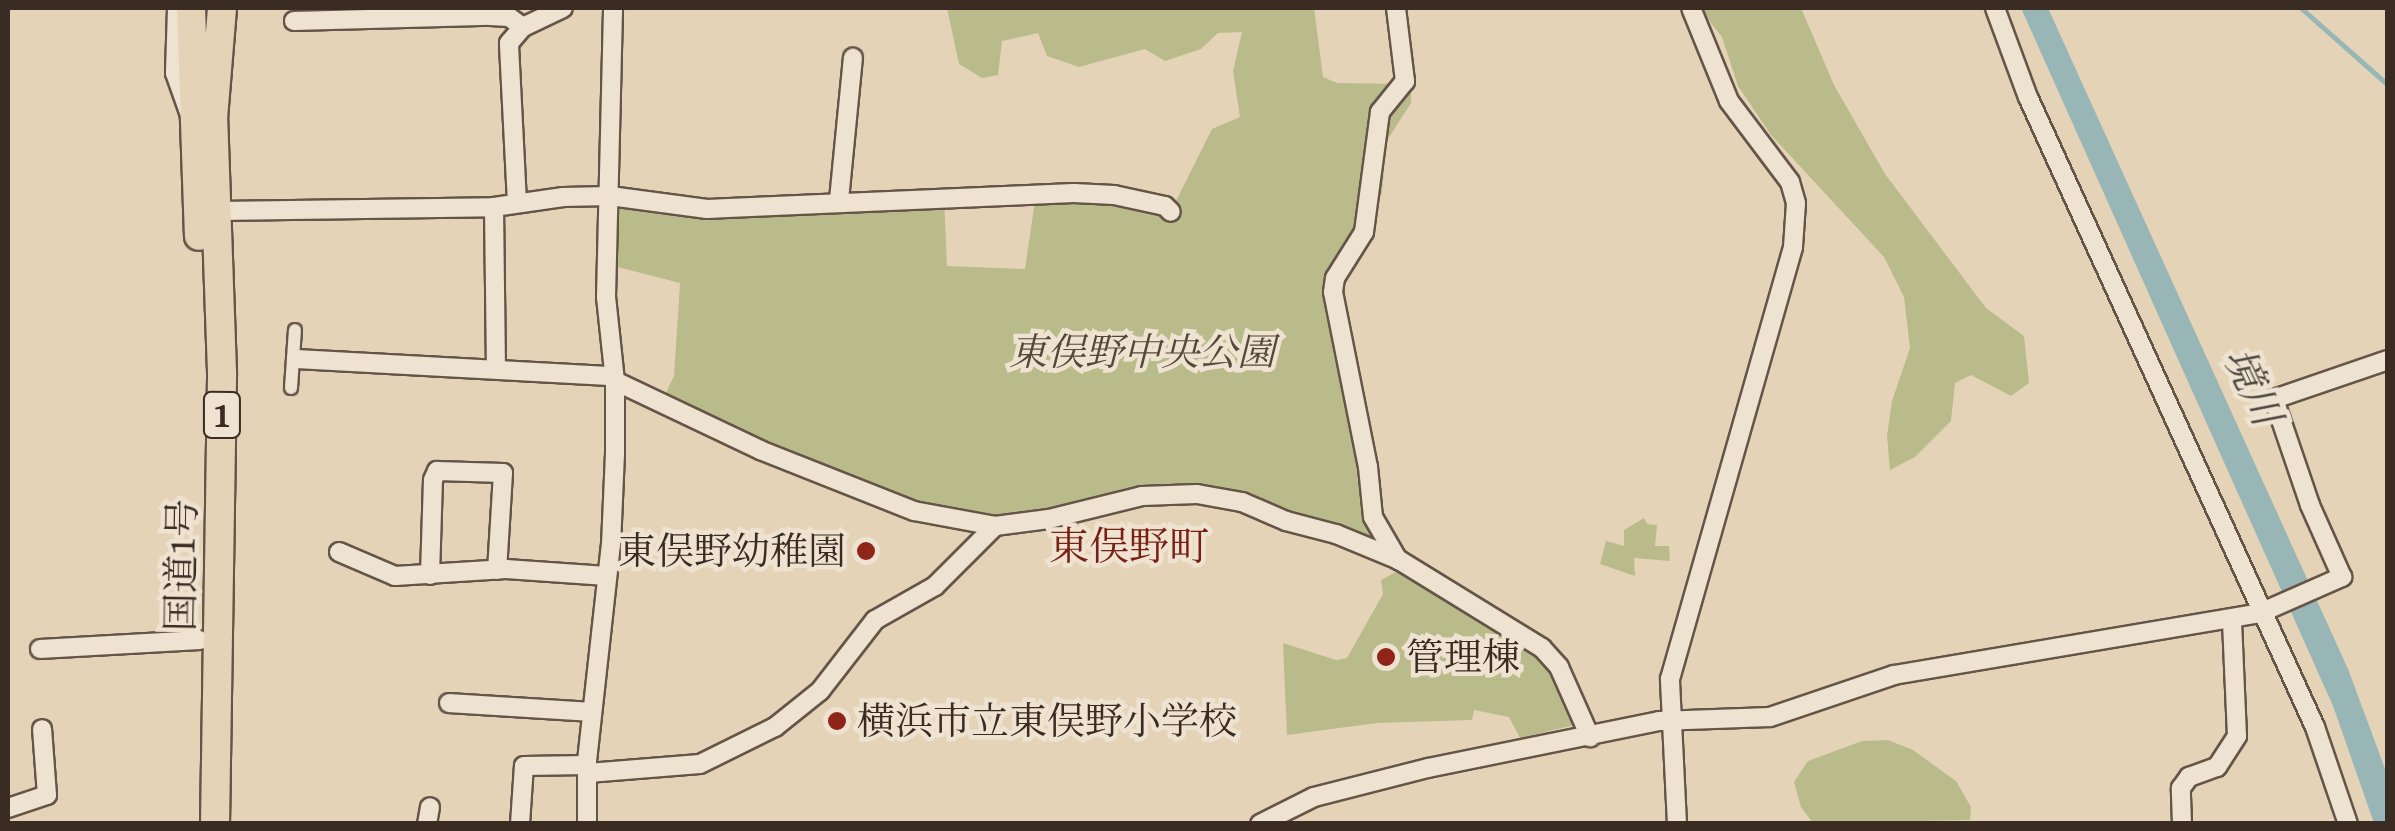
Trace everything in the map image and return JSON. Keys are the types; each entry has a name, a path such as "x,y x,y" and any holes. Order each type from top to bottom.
{"highway":[{"name":"国道1号","path":"191,8 205,378 199,824"},
{"name":"1","path":"194,122 206,8"},
{"name":"国道1号","path":"215,824 222,412 214,118 222,8"}],"street":[{"path":"176,8 177,87 194,122"},
{"path":"517,203 508,43 523,26 563,8"},
{"path":"586,824 592,712 606,576 615,378 606,297 613,8"},
{"path":"1396,8 1405,81 1380,112 1364,232 1335,278 1333,292 1368,466 1373,517 1399,560"},
{"path":"1677,824 1669,720 1670,678 1793,247 1795,224 1790,182 1745,127 1691,8"},
{"path":"1706,8 1715,66"},
{"path":"1995,8 2028,97 2315,728 2348,824"},
{"path":"294,21 490,16 509,17 523,26"},
{"path":"840,200 853,58"},
{"path":"217,211 494,208 610,196 707,208 1074,193 1147,202 1171,212"},
{"path":"494,208 496,366"},
{"path":"291,388 295,330"},
{"path":"296,359 496,366 615,378 760,450 897,506 995,526 1049,519 1142,496 1222,496 1399,560 1550,655 1590,737"},
{"path":"1260,824 1314,797 1371,782 1669,720 1770,717 1910,672 2232,620 2264,611 2342,576 2310,504 2274,399 2388,360"},
{"path":"430,575 432,480 437,471 503,473 497,570"},
{"path":"520,824 524,766 588,769 700,764 774,727 820,691 875,620 935,586 995,526"},
{"path":"339,552 386,574 497,570 606,576"},
{"path":"2182,824 2181,788 2189,778 2217,766 2238,736 2232,620"},
{"path":"40,649 200,640"},
{"path":"449,704 592,712"},
{"path":"8,808 46,795 42,730"}],"green space":[{"name":"東俣野中央公園","path":"947,8 1314,8 1323,77 1337,83 1403,84 1411,92 1411,103 1386,142 1382,193 1335,278 1373,517 1399,560 1197,494 995,526 915,511 663,399 674,376 680,283 610,265 608,207 944,197 947,266 1025,269 1036,194 1171,211 1212,129 1240,117 1233,71 1242,32 1218,33 1201,49 1165,61 1145,49 1079,67 1047,56 1038,33 1002,41 998,75 982,78 959,64"},
{"path":"1699,8 1801,8 1834,85 1885,174 1986,308 2024,336 2029,383 2011,396 1971,375 1955,383 1951,421 1915,457 1890,470 1887,436 1892,401 1910,348 1904,297 1884,257 1771,135 1738,86 1722,37"},
{"path":"1644,518 1647,524 1657,525 1655,546 1669,546 1670,561 1634,558 1635,576 1600,564 1606,541 1624,546 1624,530"},
{"path":"1396,572 1483,612 1542,648 1583,723 1520,738 1509,717 1474,710 1472,720 1377,723 1287,735 1283,643 1336,660 1347,658 1383,594 1381,580"},
{"path":"1888,740 1913,750 1956,781 1971,807 1970,820 1813,823 1801,807 1794,782 1808,761 1862,741"}],"water":[{"path":"2021,8 2048,8 2348,669 2387,774 2387,823 2374,823 2333,706"}],"waterway":[{"path":"2301,8 2388,85"}],"place":[{"name":"東俣野幼稚園","path":"866,551"},
{"name":"管理棟","path":"1386,657"},
{"name":"横浜市立東俣野小学校","path":"837,721"}],"district":[{"name":"東俣野町","path":"1129,546"}],"water label":[{"name":"境川","path":"2253,386"}]}
